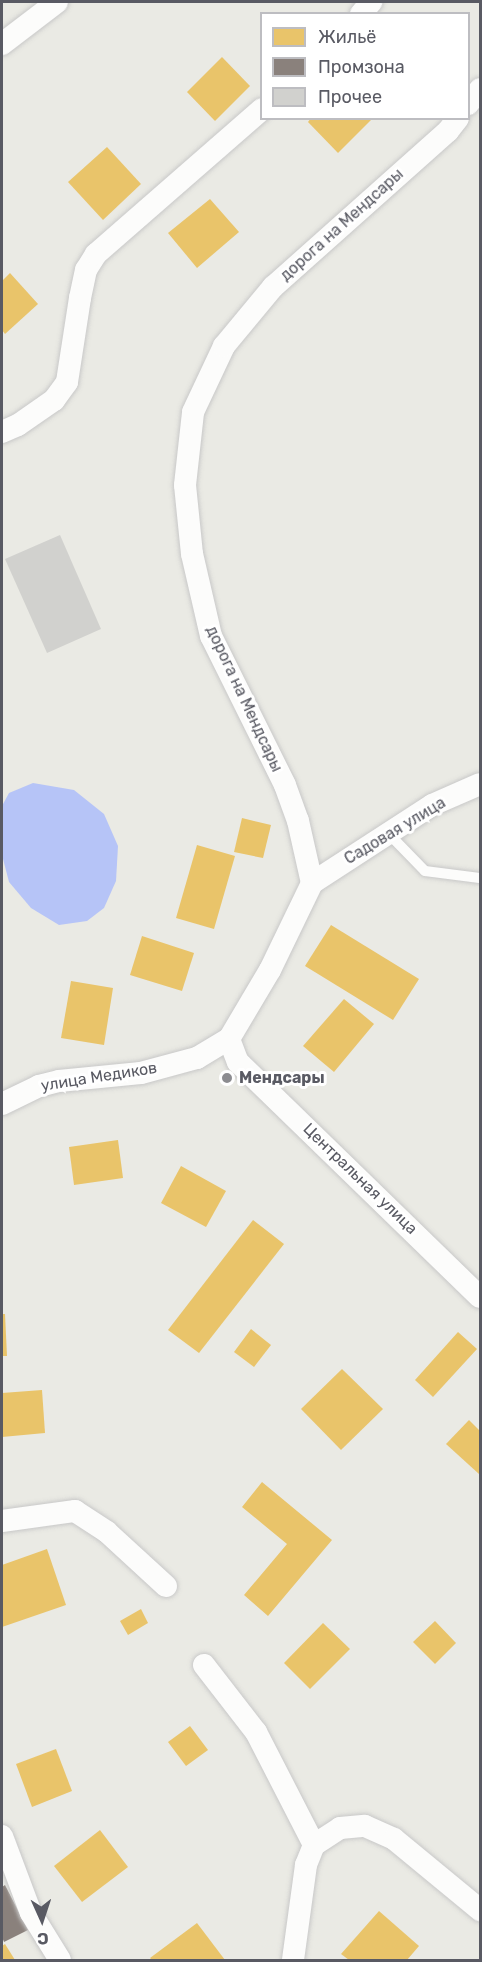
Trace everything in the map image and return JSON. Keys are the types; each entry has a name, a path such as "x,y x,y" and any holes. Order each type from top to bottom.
{"street":[{"path":"2,44 57,2"},
{"path":"470,102 480,89"},
{"path":"2,432 18,425 54,400 67,382 86,270 96,254 260,110"},
{"name":"дорога на Мендсары","path":"312,883 298,821 285,785 211,636 192,554 184,485 193,412 224,346 273,287 448,131 456,120"},
{"name":"Садовая улица","path":"312,883 432,805 480,784"},
{"path":"229,1039 270,970 312,883"},
{"name":"Центральная улица","path":"229,1039 238,1062 480,1297"},
{"name":"улица Медиков","path":"2,1104 39,1086 59,1081 141,1072 197,1058 229,1039"},
{"path":"2,1521 75,1511 107,1532 166,1586"},
{"path":"204,1665 256,1732 314,1845"},
{"path":"292,1960 306,1865 314,1845 340,1828 364,1826 394,1839 480,1910"},
{"path":"2,1836 31,1913 60,1960"}],"lane":[{"path":"388,833 425,871 480,878"}],"water":[{"path":"33,783 74,790 104,814 118,846 116,881 104,908 87,921 59,925 31,908 9,882 2,855 2,806 9,793"}],"building: Жильё":[{"path":"222,57 250,86 215,121 187,92"},
{"path":"310,120 371,120 338,153 308,122"},
{"path":"107,147 141,184 103,220 68,182"},
{"path":"210,199 239,232 197,268 168,233"},
{"path":"10,273 38,304 5,334 2,330 2,281"},
{"path":"242,818 271,825 263,858 234,852"},
{"path":"197,845 235,856 214,929 176,918"},
{"path":"331,925 419,979 393,1020 305,966"},
{"path":"142,936 194,953 182,991 130,975"},
{"path":"71,981 113,988 104,1045 61,1038"},
{"path":"344,999 374,1024 334,1072 303,1046"},
{"path":"118,1140 123,1178 74,1185 69,1147"},
{"path":"181,1166 226,1191 206,1227 161,1203"},
{"path":"253,1220 284,1244 199,1353 168,1330"},
{"path":"2,1314 5,1314 7,1356 2,1356"},
{"path":"251,1329 271,1345 254,1367 234,1352"},
{"path":"458,1332 477,1349 433,1397 415,1380"},
{"path":"342,1369 383,1409 341,1450 301,1409"},
{"path":"42,1390 45,1433 2,1437 2,1393"},
{"path":"469,1420 480,1431 479,1474 446,1444"},
{"path":"262,1482 332,1540 268,1616 244,1595 287,1544 242,1507"},
{"path":"47,1549 66,1605 2,1627 2,1565"},
{"path":"141,1609 148,1623 128,1635 120,1621"},
{"path":"435,1621 456,1643 435,1664 413,1642"},
{"path":"323,1623 350,1649 310,1689 284,1663"},
{"path":"190,1726 208,1750 186,1766 168,1742"},
{"path":"56,1749 72,1791 32,1807 16,1764"},
{"path":"100,1830 128,1867 82,1902 54,1866"},
{"path":"379,1911 419,1946 407,1960 349,1960 341,1954"},
{"path":"197,1923 225,1960 152,1960 150,1958"},
{"path":"5,1944 15,1960 2,1960 2,1946"}],"building: Промзона":[{"path":"5,1885 28,1930 4,1942 2,1937 2,1887"}],"building: Прочее":[{"path":"60,535 101,629 47,653 5,559"}],"place":[{"name":"Мендсары","path":"227,1078"}]}
